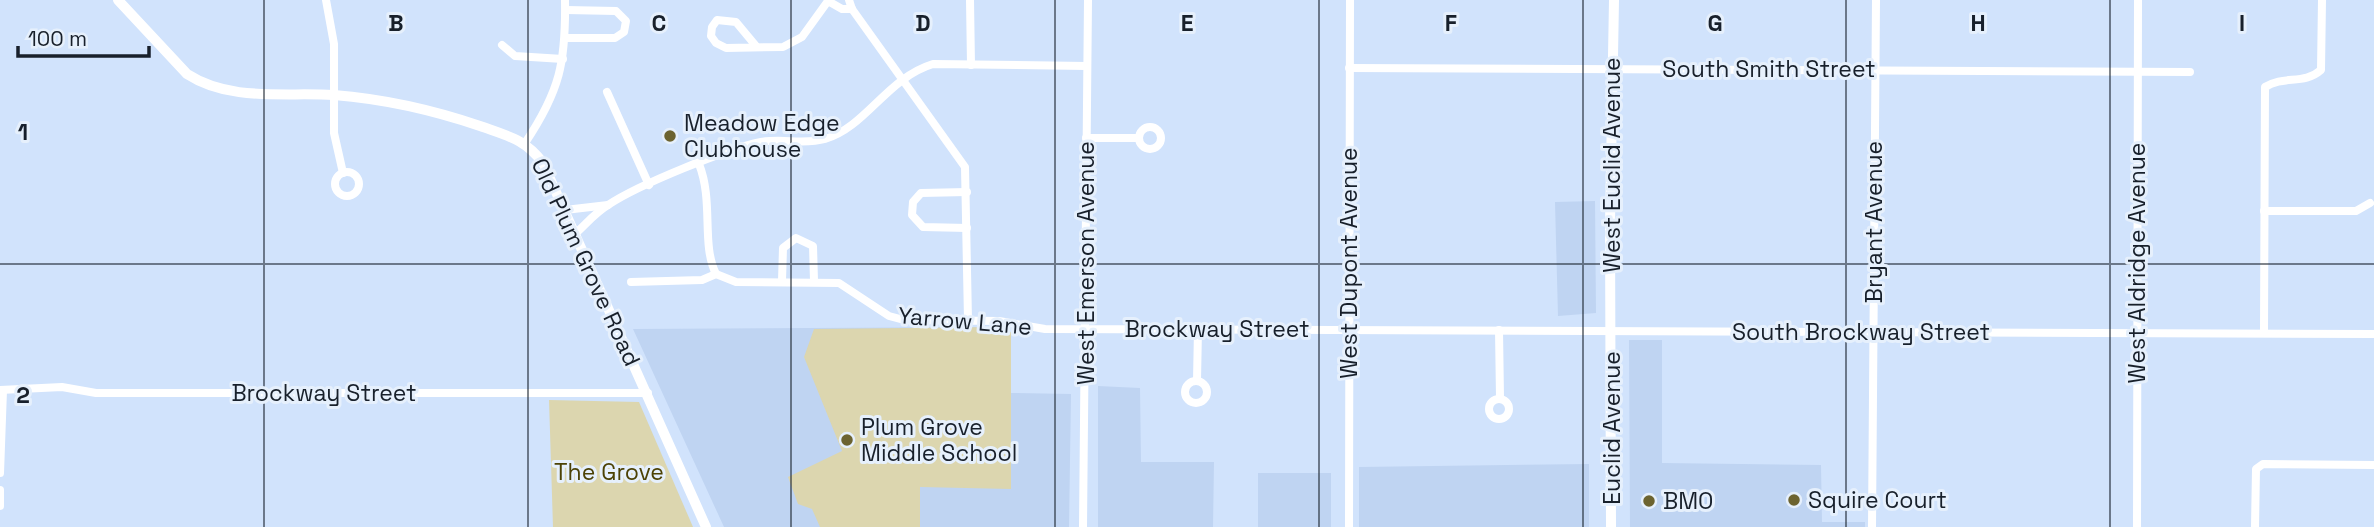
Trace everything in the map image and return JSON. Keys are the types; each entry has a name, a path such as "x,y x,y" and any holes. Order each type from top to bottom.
{"street":[{"name":"Old Plum Grove Road","path":"118,0 187,74 201,83 248,93 335,95 417,107 526,142 543,163 576,233 706,527"},
{"path":"326,0 334,44 334,133 343,173"},
{"path":"526,142 553,98 566,37 565,0"},
{"path":"970,0 971,65"},
{"name":"West Emerson Avenue","path":"1083,527 1088,0"},
{"name":"West Dupont Avenue","path":"1349,527 1350,0"},
{"name":"West Euclid Avenue","path":"1612,330 1614,0"},
{"name":"Bryant Avenue","path":"1872,527 1876,0"},
{"name":"West Aldridge Avenue","path":"2137,527 2138,0"},
{"path":"2263,332 2265,87 2281,80 2312,78 2321,70 2322,0"},
{"path":"756,46 736,22 717,20 712,27 711,36 726,48 778,47 797,40 828,1 842,9 850,4 965,167 968,320"},
{"path":"565,10 616,11 622,13 626,21 624,32 615,38 566,37"},
{"path":"502,45 515,56 563,59"},
{"path":"576,233 608,205 699,164 763,142 825,139 854,122 902,77 933,64 1087,66"},
{"name":"South Smith Street","path":"1349,68 2190,72"},
{"path":"607,92 649,185"},
{"path":"1086,138 1139,138"},
{"path":"631,282 702,281 716,274 710,262 708,194 699,164"},
{"path":"967,192 921,193 912,208 914,220 923,227 967,228"},
{"path":"2263,211 2356,211 2370,203"},
{"path":"565,210 608,205"},
{"path":"782,281 783,248 796,238 813,246 814,281"},
{"name":"Yarrow Lane","path":"716,274 736,282 814,281 845,285 895,319 999,321 1045,328 1086,328"},
{"name":"Brockway Street","path":"1086,328 1349,329"},
{"path":"1197,381 1198,329"},
{"name":"South Brockway Street","path":"1349,329 2374,334"},
{"path":"1499,330 1500,398"},
{"name":"Euclid Avenue","path":"1611,527 1612,330"},
{"name":"Brockway Street","path":"1,390 62,387 96,393 648,393"},
{"path":"0,473 1,390"},
{"path":"2255,527 2256,469 2263,464 2374,465"},
{"path":"0,490 0,506"}],"shaded area":[{"path":"1595,201 1596,313 1558,316 1555,202"},
{"name":"Plum Grove Middle School","path":"998,327 1011,332 1011,393 1071,394 1069,527 724,527 633,329"},
{"path":"1629,340 1662,340 1662,463 1821,465 1822,522 1865,522 1865,527 1630,527"},
{"path":"1098,386 1140,388 1141,462 1214,462 1213,527 1098,527"},
{"path":"1589,464 1589,527 1359,527 1359,467"},
{"path":"1258,473 1331,473 1331,527 1258,527"}],"green space":[{"path":"998,327 1011,332 1011,489 920,487 920,527 820,527 812,509 798,504 788,477 842,451 804,357 814,329"},
{"name":"The Grove","path":"549,400 639,402 693,527 553,527"}],"place":[{"name":"Meadow Edge Clubhouse","path":"670,136"},
{"name":"Plum Grove Middle School","path":"847,440"},
{"name":"Squire Court","path":"1794,500"},
{"name":"BMO","path":"1649,501"}]}
